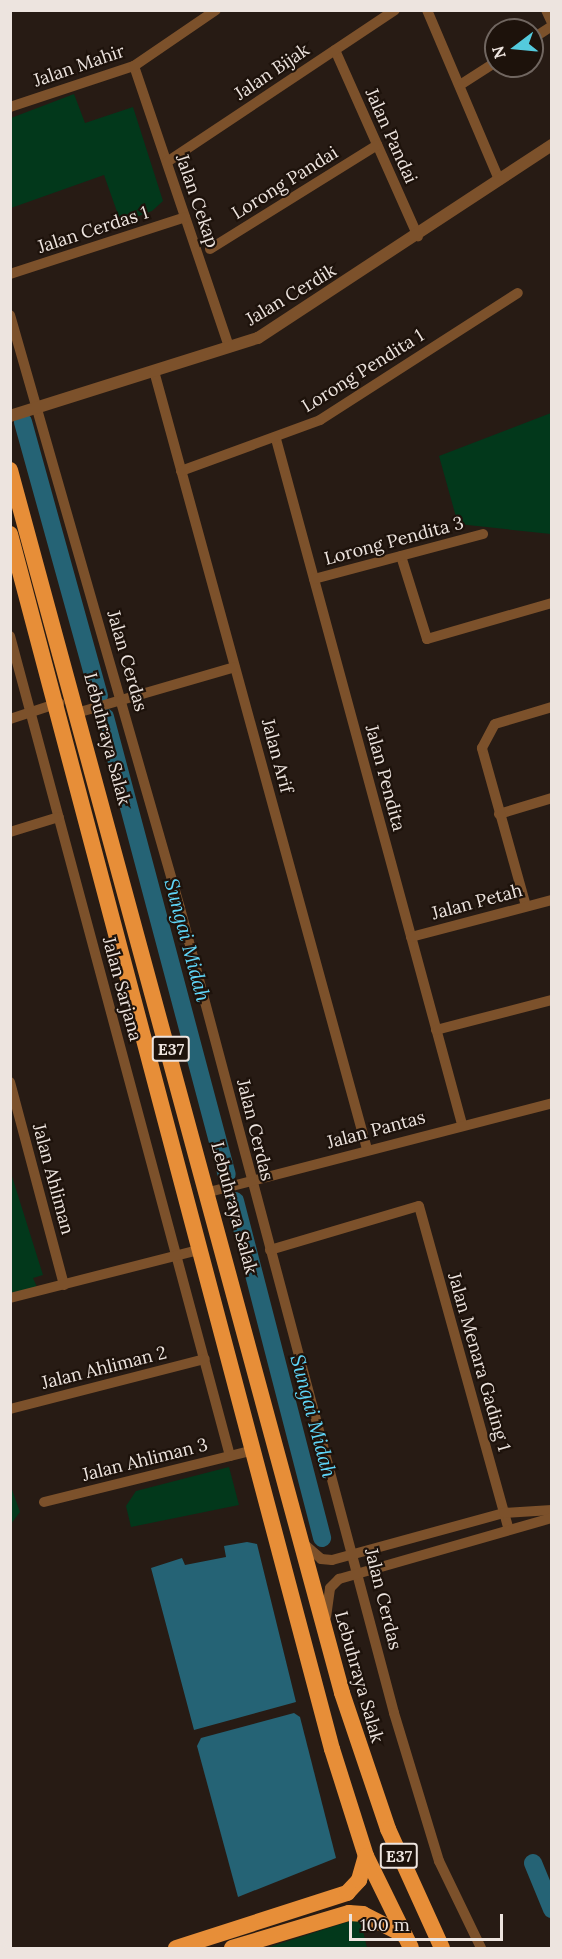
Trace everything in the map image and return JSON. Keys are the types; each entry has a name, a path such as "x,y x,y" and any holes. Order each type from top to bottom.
{"highway":[{"name":"Lebuhraya Salak","path":"10,470 80,712 325,1629 363,1761 442,1948"},
{"name":"Lebuhraya Salak","path":"10,534 59,703 332,1749 366,1856 407,1942"},
{"path":"176,1948 346,1893 359,1880 366,1856"},
{"path":"232,1948 349,1914 363,1914 407,1942"}],"street":[{"name":"Jalan Mahir","path":"10,107 134,66 216,10"},
{"name":"Jalan Bijak","path":"167,162 395,10"},
{"path":"427,10 499,180"},
{"path":"546,10 552,25"},
{"name":"Jalan Pandai","path":"335,50 418,236"},
{"name":"Jalan Cekap","path":"134,66 229,347"},
{"path":"460,85 484,70"},
{"name":"Lorong Pandai","path":"210,249 377,145"},
{"name":"Jalan Cerdik","path":"10,416 229,347 287,322 552,146"},
{"name":"Jalan Cerdas 1","path":"10,274 185,217"},
{"name":"Lorong Pendita 1","path":"182,471 276,440 320,420 518,293"},
{"name":"Jalan Cerdas","path":"10,315 39,407 121,700 251,1181 360,1571 394,1713 439,1861 480,1948"},
{"name":"Jalan Arif","path":"154,371 368,1149"},
{"name":"Jalan Pendita","path":"276,440 462,1124"},
{"name":"Lorong Pendita 3","path":"314,579 483,534"},
{"path":"401,556 427,639 552,603"},
{"name":"Jalan Sarjana","path":"10,636 230,1456"},
{"path":"80,712 235,667"},
{"path":"10,719 59,703"},
{"path":"526,906 482,754 489,729 552,707"},
{"path":"500,814 552,798"},
{"path":"10,832 59,817"},
{"name":"Jalan Petah","path":"411,937 552,900"},
{"path":"436,1030 552,1000"},
{"name":"Jalan Ahliman","path":"10,1082 64,1285"},
{"name":"Jalan Pantas","path":"209,1192 462,1124 552,1103"},
{"name":"Jalan Menara Gading 1","path":"270,1250 419,1206 508,1527"},
{"path":"10,1298 202,1249"},
{"name":"Jalan Ahliman 2","path":"10,1409 205,1359"},
{"name":"Jalan Ahliman 3","path":"44,1502 254,1450"},
{"path":"302,1542 321,1559 355,1554 504,1513 552,1510"},
{"path":"325,1629 330,1588 360,1571 508,1527 552,1518"}],"green space":[{"path":"74,94 85,123 133,107 163,201 152,211 121,223 104,175 11,208 11,118"},
{"path":"551,413 551,534 458,524 439,456"},
{"path":"10,1170 43,1275 33,1278 37,1287 11,1293"},
{"path":"229,1467 239,1505 131,1527 126,1506 136,1491"},
{"path":"10,1484 20,1512 11,1524 10,1524"},
{"path":"360,1918 367,1948 266,1948"}],"water":[{"path":"247,1542 257,1544 296,1702 194,1730 151,1568 182,1558 185,1565 226,1557 224,1546"},
{"path":"294,1713 300,1717 336,1858 238,1897 197,1746 201,1738"}],"waterway":[{"name":"Sungai Midah","path":"23,422 99,696"},
{"name":"Sungai Midah","path":"105,717 227,1174"},
{"name":"Sungai Midah","path":"235,1201 322,1538"},
{"name":"Sungai Midah","path":"533,1863 552,1909"}]}
